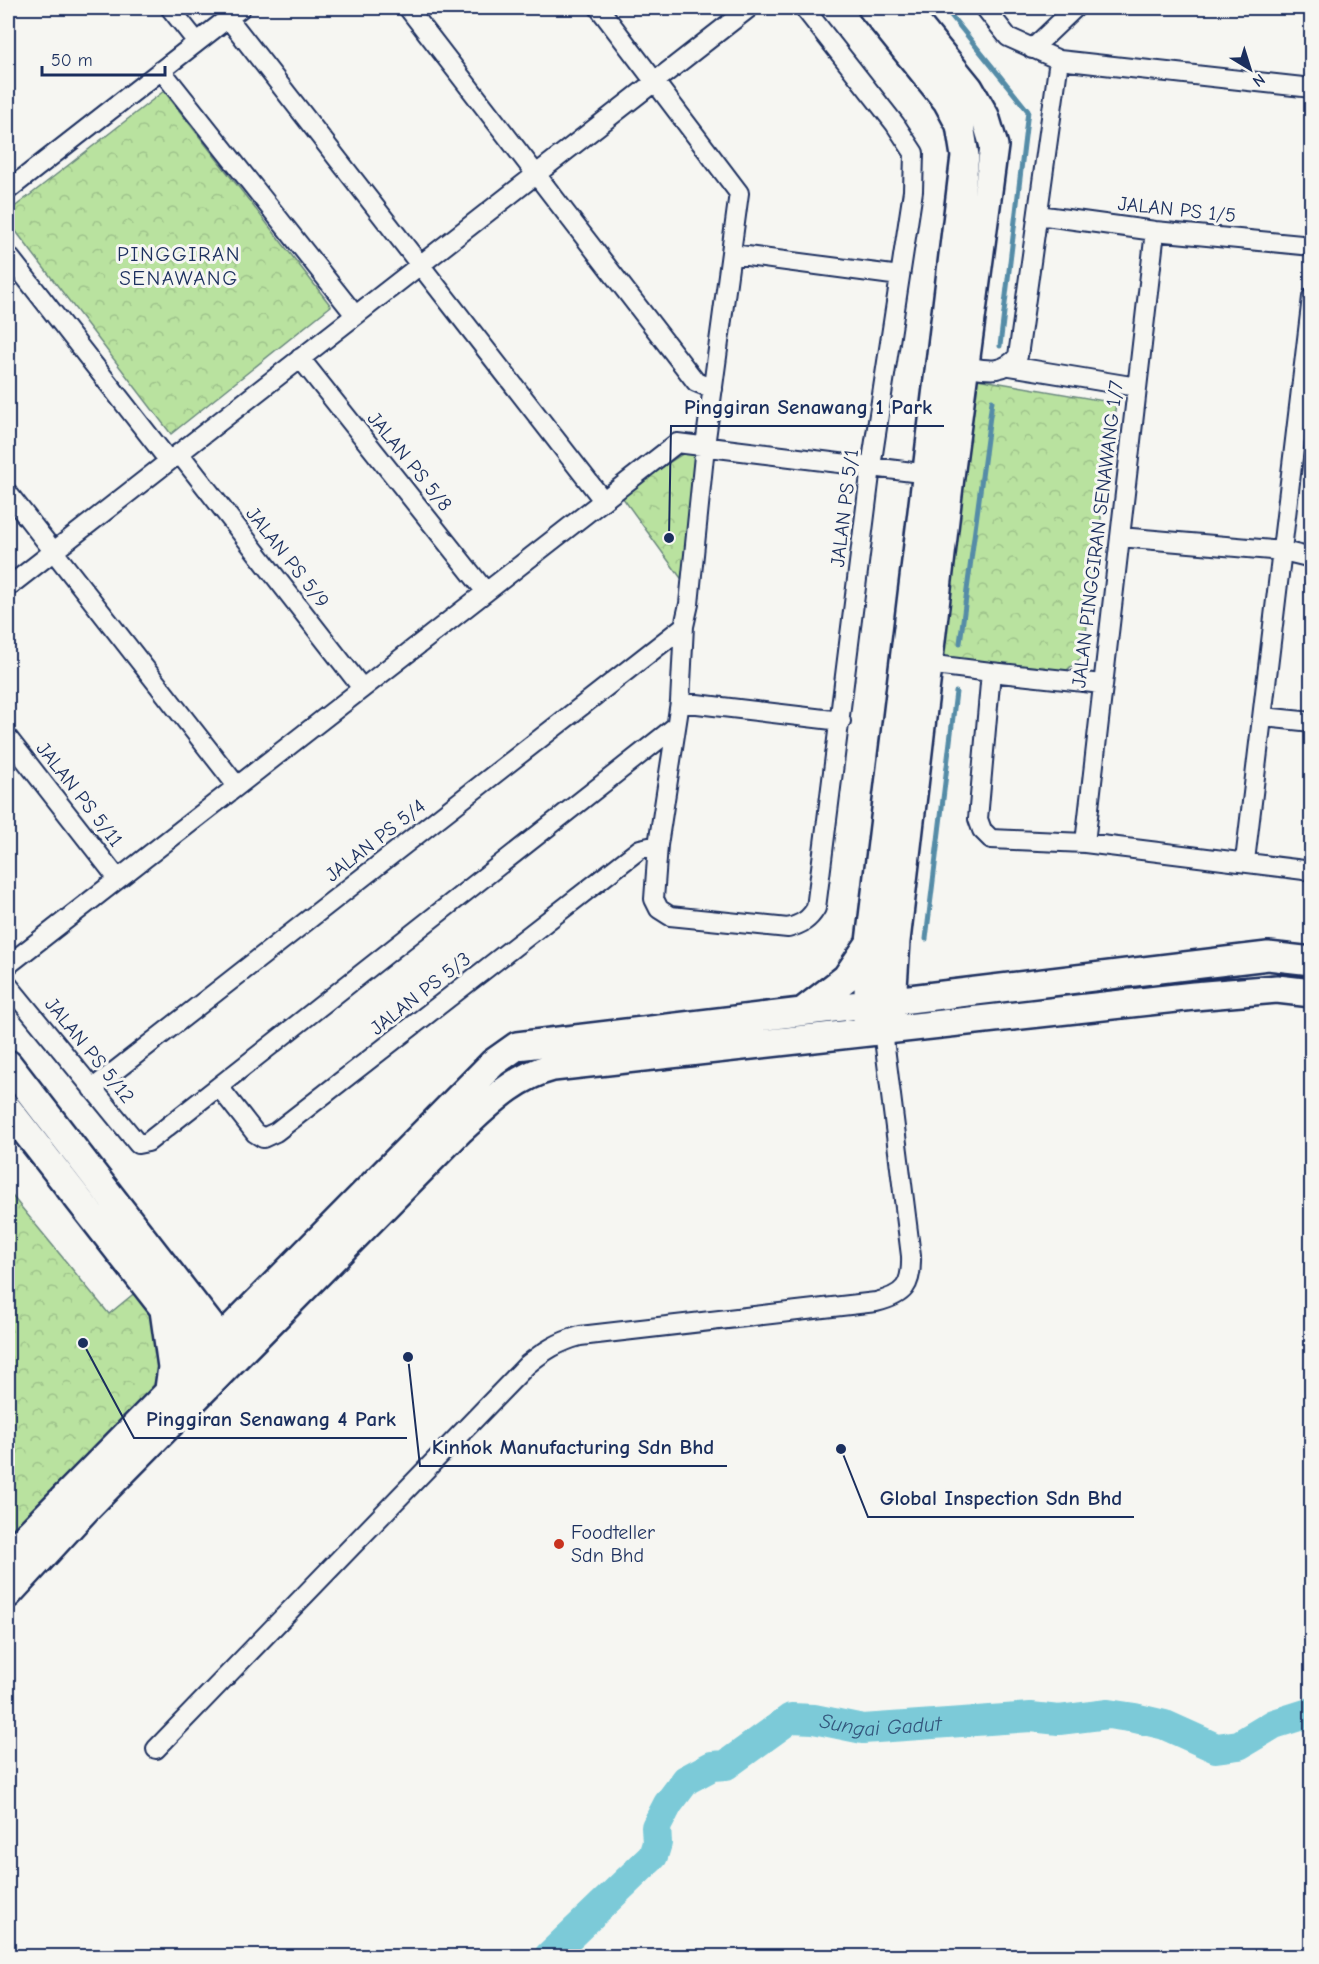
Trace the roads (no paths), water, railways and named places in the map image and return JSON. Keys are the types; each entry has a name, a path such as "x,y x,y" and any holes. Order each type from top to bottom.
{"street":[{"path":"170,8 197,42"},
{"path":"408,8 696,381 713,389"},
{"path":"599,8 656,80 739,194 705,446 689,604 684,626 680,702 658,845"},
{"path":"8,587 749,8"},
{"name":"JALAN PS 5/1","path":"658,845 654,899 658,909 670,916 788,928 801,924 816,908 871,467 913,191 914,153 895,124 804,8"},
{"path":"156,1749 518,1374 547,1348 580,1336 876,1302 900,1293 912,1275 878,1002 883,941 952,364 965,156 960,125 947,101 872,8"},
{"path":"904,8 969,88 985,116 994,146 952,364"},
{"path":"986,8 1008,37 1059,60 1311,88"},
{"path":"1032,49 1075,8"},
{"path":"9,186 234,13 420,264 603,500"},
{"path":"952,364 1001,370 1010,366 1018,356 1059,60"},
{"path":"161,70 355,315"},
{"name":"JALAN PS 1/5","path":"1038,215 1155,231 1311,246"},
{"name":"JALAN PINGGIRAN SENAWANG 1/7","path":"1085,843 1155,231"},
{"path":"732,254 900,276"},
{"name":"JALAN PS 5/9","path":"8,255 362,688"},
{"path":"1245,861 1283,551 1281,541 1306,397 1311,297"},
{"name":"JALAN PS 5/8","path":"300,358 486,592"},
{"path":"1010,366 1137,387"},
{"path":"8,965 677,443 938,475"},
{"path":"8,493 237,786"},
{"path":"1120,537 1283,551 1311,558"},
{"name":"JALAN PS 5/4","path":"92,1089 684,626"},
{"path":"916,662 1102,684"},
{"path":"991,672 978,819 981,830 992,839 1085,843 1245,861 1311,871"},
{"path":"680,702 841,721"},
{"path":"1263,717 1311,722"},
{"path":"219,1087 675,726"},
{"name":"JALAN PS 5/11","path":"8,738 118,879"},
{"name":"JALAN PS 5/3","path":"219,1087 255,1133 263,1138 276,1132 640,849 658,845"},
{"path":"883,941 921,981 935,987 969,990"},
{"path":"802,1012 846,978 883,941"},
{"path":"8,1555 169,1389 219,1358 255,1303 493,1063 517,1046 969,990 1268,956 1311,961"},
{"name":"JALAN PS 5/12","path":"8,985 138,1144 148,1142 219,1087"},
{"path":"8,1594 219,1358 460,1130 509,1086 536,1071 553,1067 1277,989 1311,993"},
{"path":"8,1064 189,1298 219,1358"},
{"path":"8,1109 164,1309 219,1358"},
{"path":"189,1298 209,1306 228,1308 255,1303"},
{"path":"164,1309 172,1367 169,1389"}],"waterway":[{"path":"945,8 1028,111 1000,346"},
{"path":"960,643 992,401"},
{"path":"926,939 956,692"},
{"name":"Sungai Gadut","path":"549,1956 653,1856 657,1843 656,1827 668,1804 686,1780 712,1766 726,1765 791,1718 814,1719 863,1729 1031,1717 1059,1720 1108,1714 1165,1725 1216,1748 1239,1745 1274,1724 1312,1712"}],"place":[{"name":"Pinggiran Senawang 1 Park","path":"669,538"},
{"name":"Pinggiran Senawang 4 Park","path":"83,1343"},
{"name":"Kinhok Manufacturing Sdn Bhd","path":"408,1357"},
{"name":"Global Inspection Sdn Bhd","path":"841,1449"},
{"name":"Foodteller Sdn Bhd","path":"559,1544"}],"district":[{"name":"PINGGIRAN SENAWANG","path":"179,266"}]}
